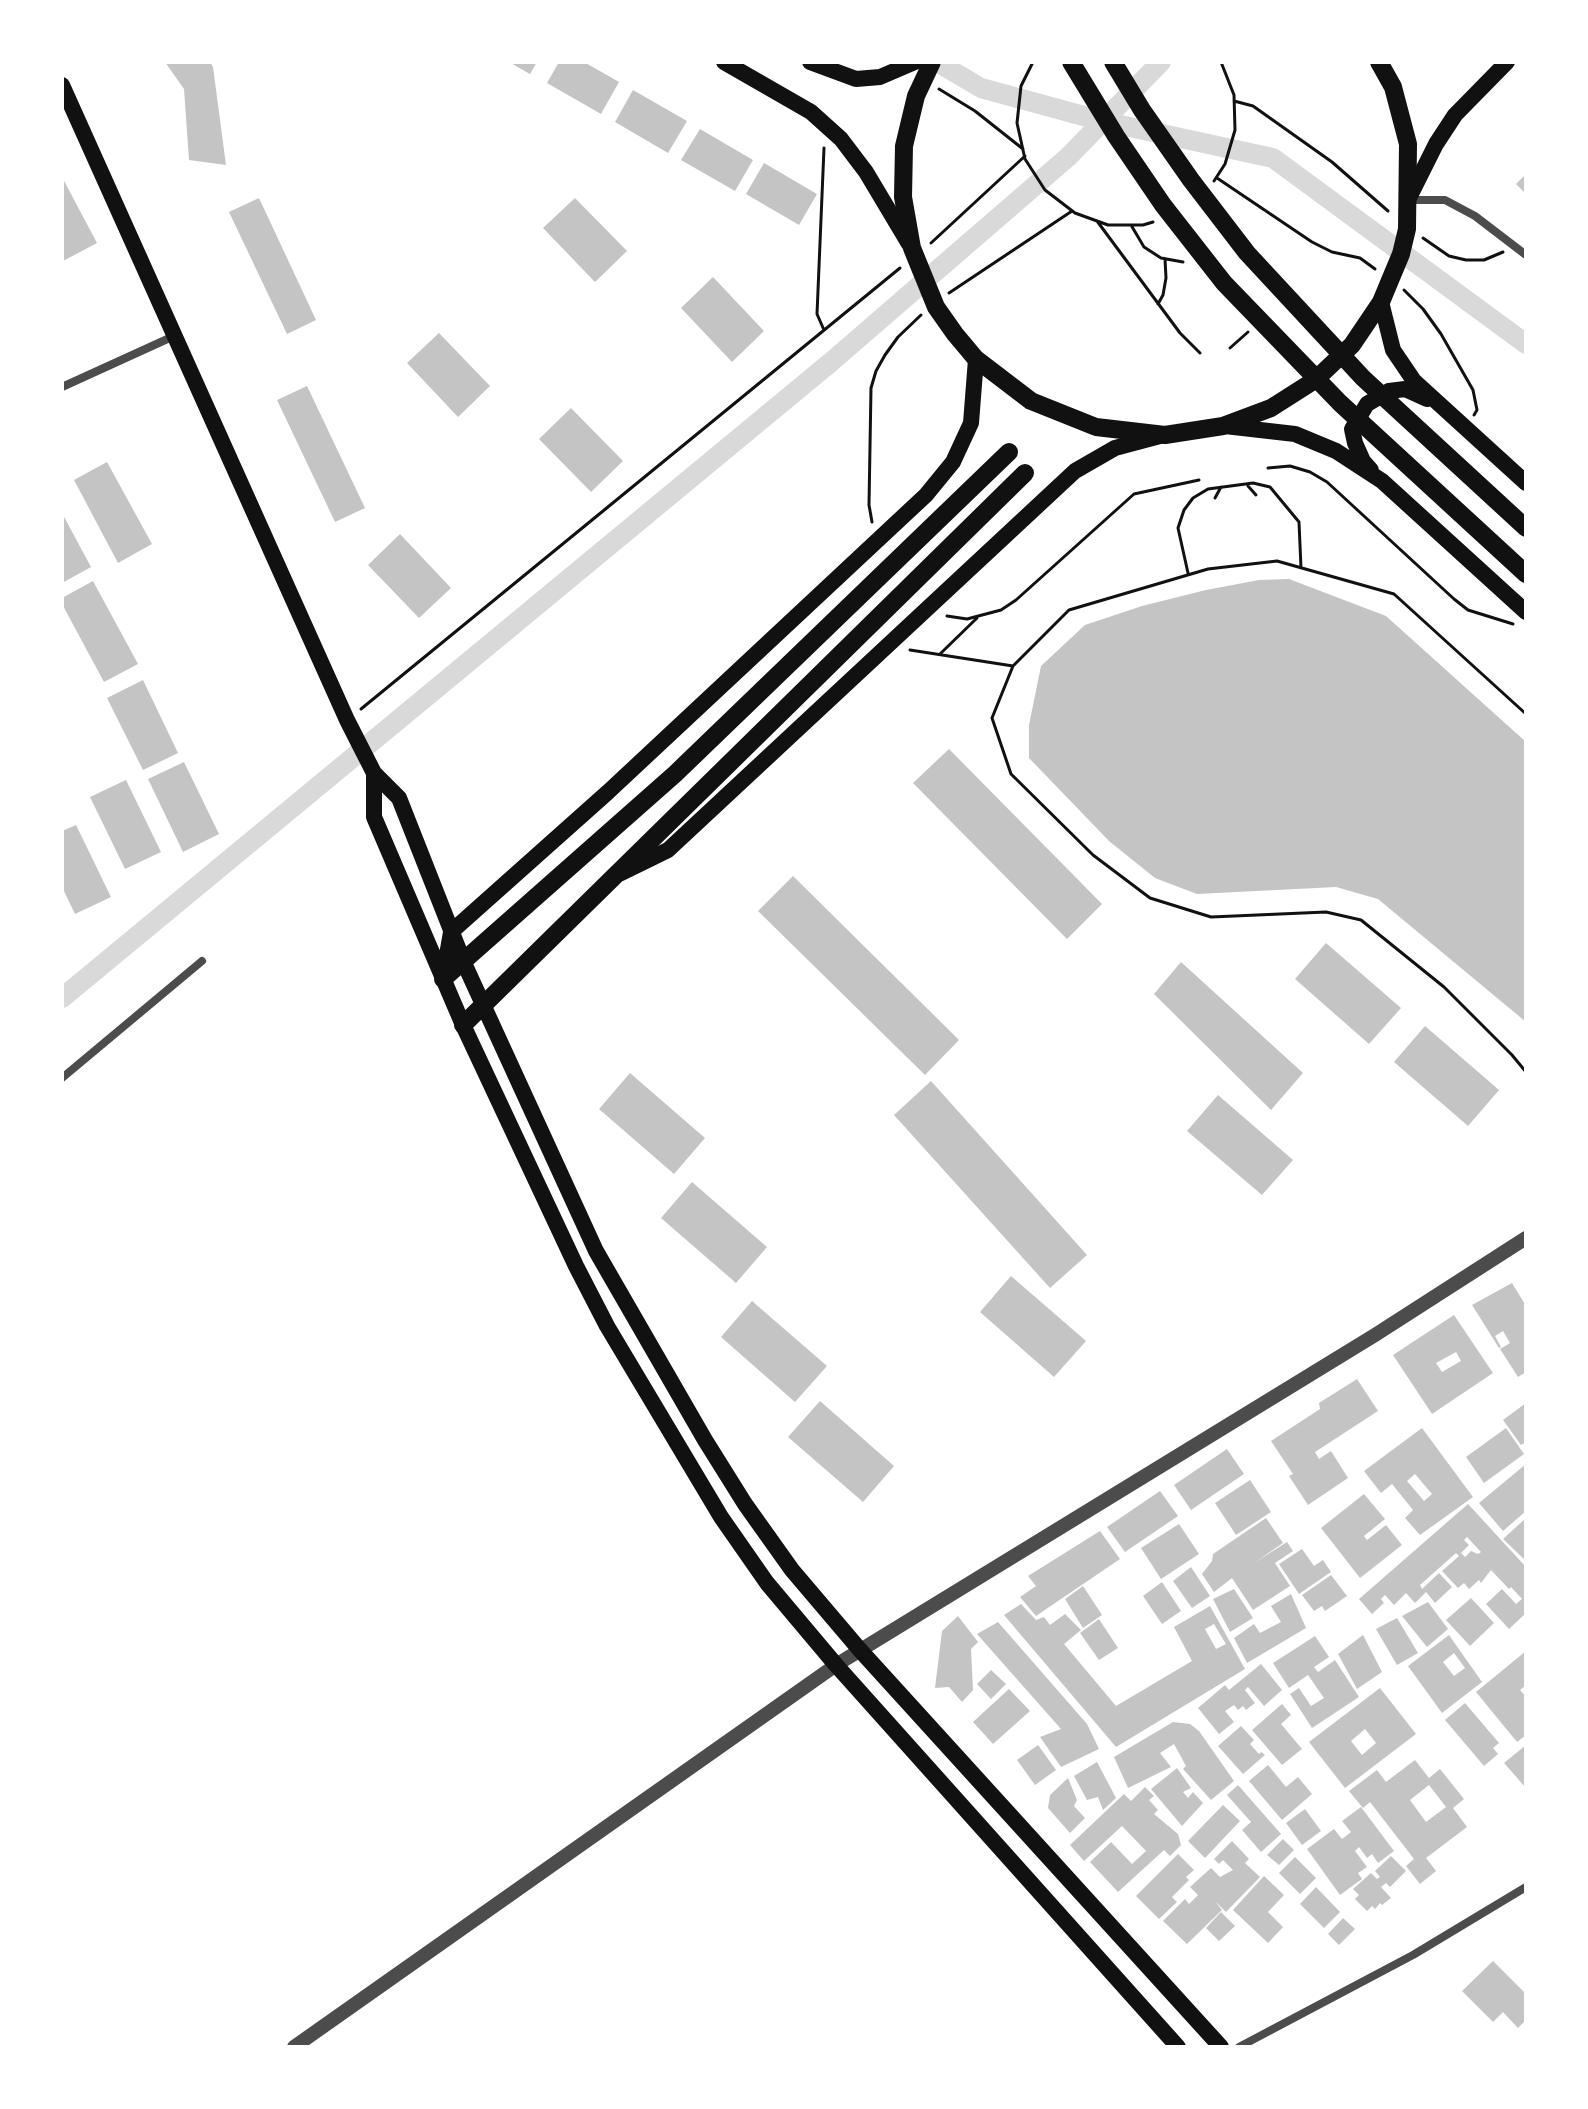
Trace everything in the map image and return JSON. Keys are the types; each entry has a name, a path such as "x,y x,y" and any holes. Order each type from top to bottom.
{"main road":[{"path":"724,62 811,112 841,139 866,172 914,253"},
{"path":"810,62 856,79 880,77 915,62"},
{"path":"932,62 926,89 904,146 903,197 922,278 944,318 976,359 1031,401 1096,427 1165,435"},
{"path":"1071,62 1163,205 1224,283 1340,403 1526,574"},
{"path":"1113,62 1191,180 1247,253 1363,378 1526,528"},
{"path":"615,876 668,850 1075,471 1115,448 1165,435 1223,426 1271,408 1315,380 1352,345 1382,299 1401,254 1408,144 1393,87 1379,62"},
{"path":"1404,210 1436,144 1455,115 1507,62"},
{"path":"62,85 347,720 374,773 399,798 464,963 596,1251 628,1309 745,1504 792,1570 860,1650 1221,2047"},
{"path":"1382,299 1393,350 1414,381 1526,483"},
{"path":"443,979 451,932 608,792 926,495 953,462 971,423 976,359"},
{"path":"1448,413 1405,389 1389,391 1367,404 1352,429 1355,443 1363,461 1521,618"},
{"path":"1223,426 1295,434 1336,451 1382,481"},
{"path":"443,979 675,774 1009,452"},
{"path":"463,1025 1025,473"},
{"path":"374,773 374,817 463,1025 607,1326 721,1517 767,1583 836,1665 1178,2047"}],"street":[{"path":"1404,210 1445,200 1475,216 1526,255"},
{"path":"62,387 176,335"},
{"path":"62,1078 202,961"},
{"path":"294,2047 836,1665 1375,1335 1526,1238"},
{"path":"1239,2047 1413,1955 1526,1887"}],"path":[{"path":"1221,171 1235,130 1234,101 1223,63"},
{"path":"1032,64 1021,86 1017,123 1029,165 1045,190 1063,204"},
{"path":"926,89 975,111 1023,149"},
{"path":"1234,101 1253,106 1404,210"},
{"path":"824,330 817,314 825,125"},
{"path":"347,720 824,330 1025,156"},
{"path":"945,297 967,279 1072,211"},
{"path":"1097,221 1180,333 1200,353"},
{"path":"1416,233 1449,256 1466,260 1484,260 1499,255 1512,244"},
{"path":"1158,304 1166,278 1165,259"},
{"path":"876,542 869,505 871,388 885,355 898,337 923,314"},
{"path":"1268,468 1290,466 1310,472 1327,482 1468,610 1506,624 1521,618"},
{"path":"923,612 967,619 1001,610 1134,494 1199,480"},
{"path":"1188,575 1178,528 1184,510 1193,498 1208,489 1261,483 1270,487 1299,522 1301,568"},
{"path":"1246,484 1256,495"},
{"path":"1215,498 1221,487"},
{"path":"1526,714 1394,594 1277,561 1208,569 1069,610 1013,666 992,718 1011,774 1093,855 1150,898 1211,917 1326,912 1361,920 1444,987 1526,1072"},
{"path":"940,654 978,617"},
{"path":"887,646 1013,666"}],"building":[{"path":"165,62 210,62 213,67 226,165 189,160 184,89"},
{"path":"509,62 537,62 530,74"},
{"path":"559,62 584,62 619,82 601,114 547,83"},
{"path":"633,90 687,121 668,153 615,122"},
{"path":"700,129 753,160 735,191 681,160"},
{"path":"764,163 817,194 799,225 746,194"},
{"path":"1526,174 1526,194 1516,184"},
{"path":"62,177 97,243 63,261 62,259"},
{"path":"259,198 316,320 287,334 229,212"},
{"path":"575,198 627,251 595,282 543,228"},
{"path":"713,277 764,331 732,362 681,308"},
{"path":"439,333 490,386 458,417 407,363"},
{"path":"307,386 365,508 335,522 277,400"},
{"path":"571,408 623,461 591,492 539,439"},
{"path":"107,462 152,544 118,563 74,480"},
{"path":"62,513 91,567 62,583"},
{"path":"400,534 451,588 419,618 368,565"},
{"path":"1289,579 1386,616 1526,742 1526,1022 1378,899 1336,887 1197,894 1155,878 1109,841 1029,758 1029,725 1041,666 1085,625 1142,606 1206,590 1259,580"},
{"path":"93,581 138,664 104,682 62,604 62,598"},
{"path":"143,680 178,753 143,770 107,698"},
{"path":"949,749 1102,904 1067,939 913,783"},
{"path":"184,762 219,834 183,852 148,779"},
{"path":"126,780 161,852 125,869 90,797"},
{"path":"76,825 111,897 75,914 62,887 62,831"},
{"path":"793,876 959,1040 925,1075 758,911"},
{"path":"1326,943 1401,1008 1369,1044 1295,979"},
{"path":"1181,962 1303,1073 1271,1110 1154,994"},
{"path":"1425,1026 1499,1090 1468,1126 1394,1062"},
{"path":"630,1073 705,1138 674,1174 599,1109"},
{"path":"931,1081 1087,1255 1050,1288 894,1115"},
{"path":"1218,1095 1293,1160 1262,1195 1187,1131"},
{"path":"692,1182 767,1247 736,1283 661,1218"},
{"path":"1011,1276 1086,1341 1054,1377 980,1312"},
{"path":"1512,1283 1526,1306 1526,1372 1518,1377 1500,1349 1510,1343 1503,1331 1495,1336 1499,1348 1472,1305"},
{"path":"752,1301 827,1366 795,1402 721,1337"},
{"path":"1454,1315 1493,1373 1432,1414 1393,1355","holes":["1456,1352 1461,1361 1442,1372 1436,1363"]},
{"path":"1357,1379 1378,1411 1315,1452 1319,1459 1331,1451 1348,1478 1308,1505 1289,1476 1293,1474 1271,1441 1320,1409 1319,1403"},
{"path":"820,1401 894,1466 863,1502 788,1437"},
{"path":"1526,1403 1526,1442 1521,1445 1503,1420"},
{"path":"1422,1428 1473,1497 1420,1535 1405,1518 1413,1510 1392,1484 1381,1493 1364,1471","holes":["1415,1474 1432,1494 1424,1501 1407,1481"]},
{"path":"1506,1428 1524,1454 1484,1483 1466,1457"},
{"path":"1227,1449 1244,1474 1191,1510 1174,1485"},
{"path":"1526,1464 1526,1511 1503,1531 1479,1503"},
{"path":"1250,1480 1271,1512 1236,1535 1215,1503"},
{"path":"1160,1491 1178,1516 1125,1552 1107,1527"},
{"path":"1364,1494 1385,1519 1364,1536 1367,1540 1386,1525 1402,1545 1360,1578 1321,1528"},
{"path":"1468,1504 1526,1567 1526,1613 1509,1629 1486,1604 1502,1589 1516,1604 1522,1599 1491,1570 1481,1583 1479,1580 1469,1589 1464,1583 1458,1588 1442,1571 1459,1556 1456,1553 1420,1585 1422,1589 1439,1573 1452,1587 1435,1603 1426,1592 1415,1603 1406,1593 1394,1605 1385,1595 1381,1599 1384,1603 1372,1614 1359,1599","holes":["1467,1537 1481,1552 1471,1551 1465,1557 1461,1553 1469,1545 1464,1540"]},
{"path":"1266,1518 1283,1543 1254,1563 1287,1542 1293,1551 1275,1563 1290,1586 1253,1610 1232,1578 1214,1592 1202,1574 1212,1561 1213,1554"},
{"path":"1526,1518 1525,1553 1526,1561 1503,1539"},
{"path":"1179,1524 1199,1554 1161,1579 1141,1548"},
{"path":"1100,1531 1120,1559 1036,1616 1020,1597 1036,1586 1028,1576"},
{"path":"1302,1549 1314,1566 1323,1560 1331,1572 1299,1594 1279,1564"},
{"path":"1191,1567 1210,1596 1192,1608 1173,1581"},
{"path":"1331,1575 1347,1596 1325,1611 1322,1606 1314,1611 1302,1595"},
{"path":"1162,1582 1181,1611 1162,1624 1143,1596"},
{"path":"1083,1586 1102,1615 1083,1628 1065,1599"},
{"path":"1234,1589 1253,1618 1230,1632 1213,1599"},
{"path":"1291,1594 1306,1628 1247,1663 1234,1638 1254,1624 1260,1633 1281,1622 1271,1606"},
{"path":"1471,1598 1494,1623 1470,1646 1446,1620"},
{"path":"1428,1602 1448,1629 1427,1647 1402,1616"},
{"path":"1021,1604 1036,1620 1044,1617 1050,1625 1065,1614 1081,1630 1064,1644 1116,1706 1192,1661 1174,1627 1210,1606 1245,1669 1116,1747 1004,1615","holes":["1214,1624 1226,1644 1216,1649 1205,1629"]},
{"path":"958,1616 978,1642 971,1649 973,1690 962,1702 949,1687 935,1688 942,1631"},
{"path":"1397,1618 1418,1653 1397,1665 1376,1629"},
{"path":"1099,1619 1118,1648 1099,1660 1080,1633"},
{"path":"998,1622 1087,1724 1099,1749 1061,1767 1040,1737 1061,1729 977,1634"},
{"path":"1363,1635 1382,1672 1357,1689 1338,1654"},
{"path":"1449,1635 1482,1682 1442,1713 1408,1666","holes":["1454,1653 1465,1668 1454,1676 1443,1662"]},
{"path":"1315,1636 1329,1657 1314,1667 1318,1672 1335,1660 1359,1697 1312,1728 1290,1694 1299,1688 1311,1706 1324,1698 1308,1675 1289,1688 1273,1663"},
{"path":"1526,1651 1526,1685 1520,1690 1526,1697 1526,1735 1517,1742 1476,1692"},
{"path":"1261,1664 1282,1690 1264,1706 1248,1687 1245,1690 1255,1703 1246,1710 1243,1706 1238,1710 1234,1705 1225,1711 1234,1722 1219,1734 1198,1708 1225,1685 1229,1690"},
{"path":"991,1670 1006,1684 991,1699 977,1684"},
{"path":"1380,1688 1416,1734 1345,1788 1309,1742","holes":["1365,1729 1376,1743 1362,1755 1351,1741"]},
{"path":"1009,1689 1030,1711 993,1744 973,1722"},
{"path":"1465,1703 1499,1743 1493,1748 1498,1754 1484,1766 1445,1720"},
{"path":"1282,1704 1291,1715 1281,1724 1302,1749 1282,1765 1252,1730"},
{"path":"1173,1722 1190,1724 1199,1731 1234,1781 1211,1800 1183,1769 1186,1766 1174,1744 1160,1753 1171,1767 1128,1788 1114,1757"},
{"path":"1241,1726 1254,1740 1250,1744 1259,1754 1265,1755 1243,1774 1218,1746"},
{"path":"1038,1745 1056,1770 1035,1785 1017,1760"},
{"path":"1526,1745 1526,1788 1504,1763"},
{"path":"1415,1760 1429,1778 1440,1769 1464,1799 1453,1808 1467,1827 1426,1858 1436,1871 1420,1884 1406,1866 1414,1859 1370,1802 1363,1808 1349,1791 1377,1770 1386,1782","holes":["1429,1785 1446,1807 1426,1822 1410,1800"]},
{"path":"1097,1762 1116,1798 1103,1810 1098,1797 1087,1800 1074,1776"},
{"path":"1268,1765 1286,1787 1298,1777 1312,1794 1282,1820 1249,1781"},
{"path":"1177,1768 1191,1788 1183,1792 1188,1798 1193,1792 1203,1803 1182,1826 1151,1789"},
{"path":"1068,1778 1077,1800 1074,1806 1085,1818 1070,1833 1048,1808 1050,1795"},
{"path":"1238,1785 1281,1834 1261,1852 1242,1830 1251,1822 1227,1795"},
{"path":"1145,1787 1154,1796 1149,1800 1158,1810 1154,1814 1178,1834 1181,1845 1170,1856 1164,1850 1118,1892 1090,1862 1111,1842 1132,1864 1146,1851 1122,1826 1084,1861 1070,1845 1124,1794 1131,1801"},
{"path":"1223,1805 1240,1821 1205,1858 1188,1841"},
{"path":"1361,1807 1394,1851 1378,1863 1372,1854 1367,1858 1359,1847 1355,1851 1367,1867 1358,1873 1362,1879 1340,1895 1307,1849 1334,1829 1342,1839 1351,1832 1342,1821"},
{"path":"1305,1809 1321,1831 1302,1845 1286,1823"},
{"path":"1283,1839 1294,1850 1279,1865 1267,1855"},
{"path":"1232,1841 1249,1859 1245,1863 1260,1877 1226,1912 1215,1901 1222,1910 1187,1944 1163,1921 1185,1899 1189,1904 1198,1895 1190,1887 1211,1868 1220,1877 1233,1870 1223,1860 1219,1864 1214,1859"},
{"path":"1178,1854 1194,1870 1186,1877 1189,1880 1172,1897 1177,1902 1159,1919 1136,1896"},
{"path":"1391,1856 1406,1871 1390,1887 1386,1883 1381,1887 1391,1898 1367,1911 1355,1899 1359,1895 1353,1889 1371,1873 1377,1879 1380,1877 1375,1871"},
{"path":"1295,1857 1316,1878 1300,1894 1279,1873"},
{"path":"1264,1876 1284,1895 1268,1912 1283,1927 1268,1943 1233,1910"},
{"path":"1316,1887 1340,1912 1324,1928 1300,1904"},
{"path":"1221,1912 1235,1926 1219,1941 1206,1928"},
{"path":"1343,1918 1355,1929 1339,1945 1328,1934"},
{"path":"1493,1961 1526,1994 1526,2020 1518,2028 1503,2012 1493,2022 1462,1991"}],"waterway":[{"path":"937,62 981,88 1102,121 1273,158 1526,344"},
{"path":"62,998 831,362 1068,157 1161,62"}]}
